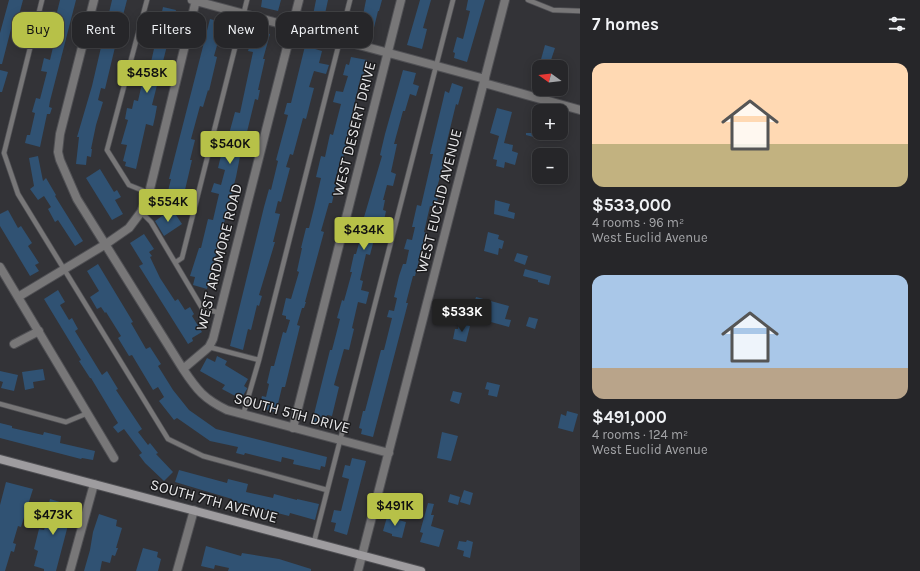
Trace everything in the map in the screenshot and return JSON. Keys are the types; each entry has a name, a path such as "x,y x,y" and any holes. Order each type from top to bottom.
{"street":[{"name":"SOUTH 5TH DRIVE","path":"94,0 60,134 58,152 60,160 77,199 193,385 204,397 227,410 243,416 389,453"},
{"path":"18,297 106,244 129,228 141,212 149,193 195,0 236,12"},
{"name":"WEST ARDMORE ROAD","path":"295,12 298,0"},
{"name":"WEST DESERT DRIVE","path":"293,428 401,0"},
{"name":"WEST EUCLID AVENUE","path":"358,571 505,0"},
{"name":"WEST ARDMORE ROAD","path":"183,369 209,347 213,339 287,48"},
{"path":"370,48 436,66 580,110"},
{"path":"0,267 114,458"},
{"path":"14,344 39,331"},
{"name":"SOUTH 7TH AVENUE","path":"0,459 421,571"},
{"path":"70,571 94,484"},
{"path":"178,571 194,510"}],"lane":[{"path":"42,0 4,153 18,194 168,439 203,456 328,490"},
{"path":"147,0 107,150 129,185 149,193"},
{"path":"244,12 247,0"},
{"path":"347,12 350,0"},
{"path":"314,542 453,0"},
{"path":"528,0 553,10 580,11"},
{"path":"176,262 182,258 234,48"},
{"path":"243,416 259,360 338,48"},
{"path":"141,212 151,222 202,308 220,313"},
{"path":"209,347 259,360"},
{"path":"0,404 66,422 88,413"}],"building":[{"path":"9,0 23,0 20,12 12,12 12,29 2,64 0,64 0,33"},
{"path":"60,0 76,0 64,47 64,12 57,12"},
{"path":"112,0 127,0 124,12 109,12"},
{"path":"262,0 281,0 278,11 261,7"},
{"path":"316,0 328,0 325,12 314,12"},
{"path":"366,0 382,0 373,32 373,12 364,12"},
{"path":"420,0 431,0 423,28 427,29 422,49 407,45"},
{"path":"468,0 485,0 467,62 454,58 455,53 453,52 457,37 463,39 470,11 466,10"},
{"path":"163,7 176,10 175,12 162,12"},
{"path":"210,19 214,20 214,48 216,48 214,56 217,57 209,91 208,90 203,107 200,106 191,139 195,140 181,207 165,203 171,179 169,179 203,48 206,48 206,35"},
{"path":"545,45 555,48 551,60 541,60"},
{"path":"53,48 64,48 50,101 49,107 52,108 50,114 47,114 40,147 25,143 27,135 30,135 35,113 32,112 36,98 40,99 47,72 41,71 44,58 50,60"},
{"path":"101,48 115,48 105,89 101,88 98,100 103,102 96,125 91,149 91,157 87,156 86,165 76,164 79,137 77,137 92,86"},
{"path":"154,48 166,48 152,105 157,106 153,126 146,124 136,169 125,166 126,162 123,161 127,145 121,144 128,120 125,119 127,108 132,109 134,100 138,101 146,66 150,67"},
{"path":"249,48 266,48 258,90 260,90 258,100 255,99 246,136 244,136 236,177 207,289 193,285 195,277 190,276 199,248 201,248 208,219 213,220 219,194 211,192 214,183 221,185 225,170 218,168 223,147 227,133 229,134 235,112 240,113 253,52 248,51"},
{"path":"305,48 312,48 322,51 319,63 329,65 326,74 314,71 309,87 314,88 306,119 303,118 293,155 290,154 286,167 290,168 281,202 278,201 275,213 280,214 273,242 275,242 259,295 262,296 259,306 257,305 251,330 248,329 243,350 230,346 264,207 269,189 271,190 278,161 276,160 288,115 284,114 287,103 291,103"},
{"path":"351,57 367,60 362,80 360,80 352,114 354,114 343,158 341,158 334,184 336,184 332,203 329,203 321,231 324,232 306,302 304,308 302,308 297,325 300,326 285,387 282,387 276,412 263,409 264,404 260,403 262,396 266,397 269,384 267,383 271,366 274,366 283,332 286,333 290,320 286,319 286,316 282,315 286,298 291,299 299,272 297,271 301,248 306,228 309,228 321,178 316,177 321,156 325,157 330,134 333,135 341,104 333,102 336,91 343,92 348,76 343,75 346,64 349,65"},
{"path":"0,70 8,72 2,92 0,92"},
{"path":"403,70 416,73 413,84 419,86 416,96 410,94 405,111 403,111 394,144 397,144 391,172 396,174 393,186 387,185 383,200 385,200 383,210 386,211 383,225 378,224 370,255 366,254 360,280 363,281 361,290 369,292 366,304 358,302 349,350 344,349 334,385 339,387 332,416 327,415 325,425 312,422 330,350 332,350 340,319 337,318 342,300 344,301 352,272 350,272 354,254 356,254 364,225 362,224 382,156 380,155 385,134"},
{"path":"452,83 463,87 458,105 456,104 442,162 444,162 435,195 438,196 437,202 434,202 432,206 430,206 424,232 426,233 415,276 413,276 406,303 408,303 373,437 361,434 362,429 359,428 381,350 384,350 392,318 387,317 389,310 394,311 397,298 394,297 399,276 403,264 406,264 409,250 404,249 407,239 412,240 415,227 412,227 417,205 421,206 433,154 430,154 445,91 449,93"},
{"path":"497,108 512,112 504,143 513,145 512,151 518,153 515,165 505,162 504,168 496,166 497,160 493,159 499,136 490,133"},
{"path":"526,133 532,133 532,137 526,135"},
{"path":"38,156 43,181 46,178 56,195 55,196 83,241 75,246 58,220 55,222 48,209 51,207 44,196 38,200 30,189 34,186 29,158"},
{"path":"100,169 114,192 117,190 121,197 115,200 123,214 112,220 86,178"},
{"path":"495,200 510,204 508,211 515,213 514,219 494,214"},
{"path":"172,209 182,224 164,236 155,221"},
{"path":"8,210 18,228 21,226 32,243 28,246 39,263 35,265 39,271 30,276 0,226 0,214"},
{"path":"488,232 499,235 498,239 504,241 502,249 499,248 498,255 484,251"},
{"path":"144,234 154,249 149,252 152,256 150,257 160,278 175,301 178,299 185,310 190,307 194,314 192,316 202,332 192,338 193,341 188,344 139,266 143,264 130,243"},
{"path":"517,253 528,256 525,265 514,261"},
{"path":"98,264 133,322 131,323 146,349 150,347 161,364 158,366 173,390 189,410 216,429 327,457 325,467 321,466 320,470 293,464 294,460 282,457 281,462 245,453 244,455 236,453 238,447 210,441 177,418 174,420 159,401 164,397 158,387 153,390 132,355 129,356 118,338 121,336 106,312 105,313 101,307 97,309 90,297 99,291 87,271"},
{"path":"525,269 551,276 549,285 523,276"},
{"path":"58,290 65,302 60,305 69,320 72,318 78,329 75,331 102,375 107,371 118,389 116,390 142,429 138,432 148,445 150,443 158,453 156,454 173,472 164,481 145,463 139,455 142,453 124,429 118,433 113,427 118,423 79,361 81,360 44,299"},
{"path":"476,297 509,306 505,319 511,320 509,327 480,319 481,313 472,310"},
{"path":"529,317 538,319 535,329 526,326"},
{"path":"459,324 470,326 466,342 453,339 455,329 458,329"},
{"path":"217,356 227,361 225,365 248,379 244,386 247,389 241,399 222,389 225,385 200,371 207,358 215,362"},
{"path":"43,369 45,380 33,382 34,388 25,390 22,372"},
{"path":"0,371 18,375 14,391 1,388 3,382 0,381"},
{"path":"487,382 500,385 497,397 488,395 489,390 485,389"},
{"path":"453,391 462,393 459,404 450,401"},
{"path":"567,411 578,414 573,432 558,428 561,414 566,416"},
{"path":"0,423 12,426 12,428 43,435 44,432 61,436 60,443 95,451 93,460 81,459 0,438"},
{"path":"442,432 458,436 451,461 437,458"},
{"path":"352,458 366,461 347,535 334,531 336,523 331,522 334,510 341,511 349,479 342,477 345,465 350,466"},
{"path":"179,470 227,483 228,479 248,484 246,492 273,498 274,494 319,504 315,520 290,513 289,516 231,501 232,499 175,482"},
{"path":"6,482 33,489 21,527 18,526 13,543 16,544 14,552 11,551 5,571 0,571 0,505"},
{"path":"464,490 473,493 470,505 460,502"},
{"path":"450,494 460,497 458,505 448,502"},
{"path":"50,499 73,506 56,571 44,571 44,569 34,566 38,551 34,549 39,529 44,530 48,516 43,514 45,506 48,507"},
{"path":"428,503 434,504 431,515 434,515 431,526 444,530 439,547 420,542 423,533 420,532"},
{"path":"99,514 117,520 116,526 122,528 116,548 118,548 115,556 112,555 110,563 102,561 100,571 84,571 93,532"},
{"path":"387,517 406,522 402,538 392,536 392,534 383,531"},
{"path":"467,540 473,542 470,558 463,556 464,551 457,549 459,541 466,542"},
{"path":"206,546 241,556 242,553 279,559 311,569 311,571 228,571 229,568 215,565 214,569 201,566"},
{"path":"143,548 158,552 157,557 161,559 158,571 136,571"}]}
